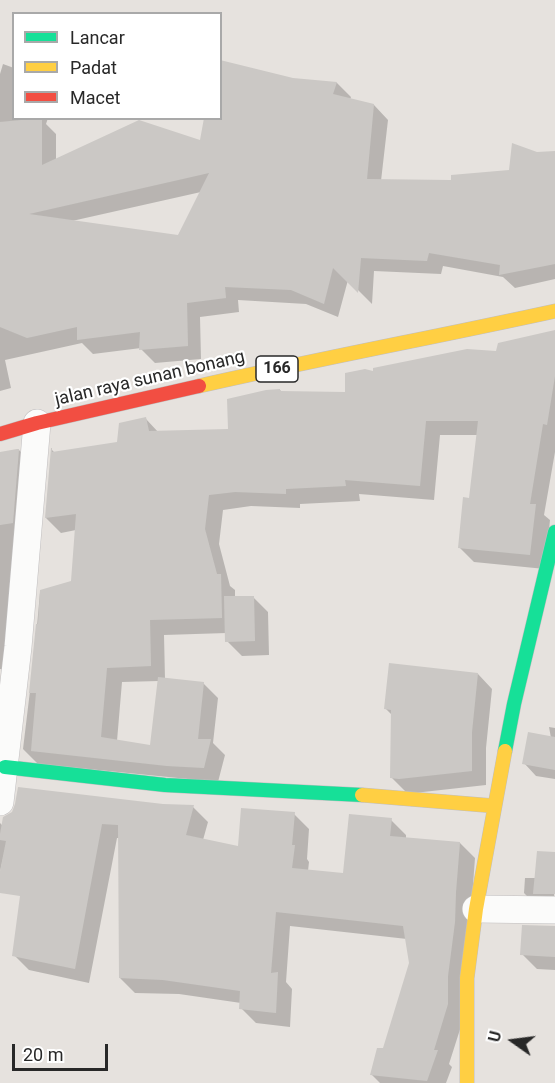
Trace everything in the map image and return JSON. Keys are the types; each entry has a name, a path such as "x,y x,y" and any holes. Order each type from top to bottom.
{"street":[{"name":"jalan raya sunan bonang","path":"0,434 37,423 299,363 555,311"},
{"path":"0,802 18,648 37,423"},
{"path":"467,1083 467,978 476,909 514,704 555,532"},
{"path":"5,767 165,785 366,795 495,806"},
{"path":"476,909 555,910"}],"building":[{"path":"222,60 293,78 337,82 333,94 374,104 367,179 451,180 451,175 509,170 512,143 537,152 555,151 555,264 499,275 500,265 429,253 427,261 361,258 358,293 333,268 324,304 291,290 225,287 226,298 187,303 188,346 139,350 140,332 77,340 77,327 27,338 0,327 0,122 42,120 42,165 139,120 200,140 204,120 222,120","holes":["209,173 178,235 29,214"]},
{"path":"555,330 555,376 547,425 543,424 530,504 536,504 530,555 458,548 463,497 469,498 478,421 426,421 420,486 345,480 346,486 286,489 286,494 235,492 209,495 205,529 217,574 221,574 222,618 150,620 151,666 107,668 101,737 150,745 158,677 204,682 198,739 211,739 204,768 31,751 36,693 29,693 40,590 71,581 76,514 45,518 51,448 52,452 117,442 119,423 146,417 149,431 228,429 227,399 280,389 280,391 345,392 345,373 365,369 373,371 373,368 467,349 496,351 498,343"},
{"path":"19,449 13,523 0,525 0,452"},
{"path":"224,596 254,596 255,641 225,642"},
{"path":"389,663 478,673 472,732 472,771 390,778 391,710 384,709"},
{"path":"528,732 555,737 555,770 522,764"},
{"path":"18,787 163,804 194,805 186,835 238,846 241,808 295,812 292,868 343,873 349,814 392,818 390,836 460,842 455,922 448,976 448,1004 434,1050 438,1050 427,1081 370,1075 377,1048 383,1048 409,963 403,926 276,912 271,973 278,972 276,1013 239,1009 240,991 163,980 119,978 118,825 102,824 75,969 12,956 20,896 0,893 0,871 6,841 0,840 0,834 3,817 12,812"},
{"path":"537,851 555,852 555,894 533,894"},
{"path":"522,925 555,926 555,957 520,955"}],"traffic: fast":[{"path":"505,751 555,532"},
{"path":"5,767 165,785 362,795"}],"traffic: slow":[{"path":"199,386 555,311"},
{"path":"467,1083 467,978 476,909 505,751"},
{"path":"362,795 495,806"}],"traffic: jam":[{"path":"0,434 37,423 199,386"}]}
